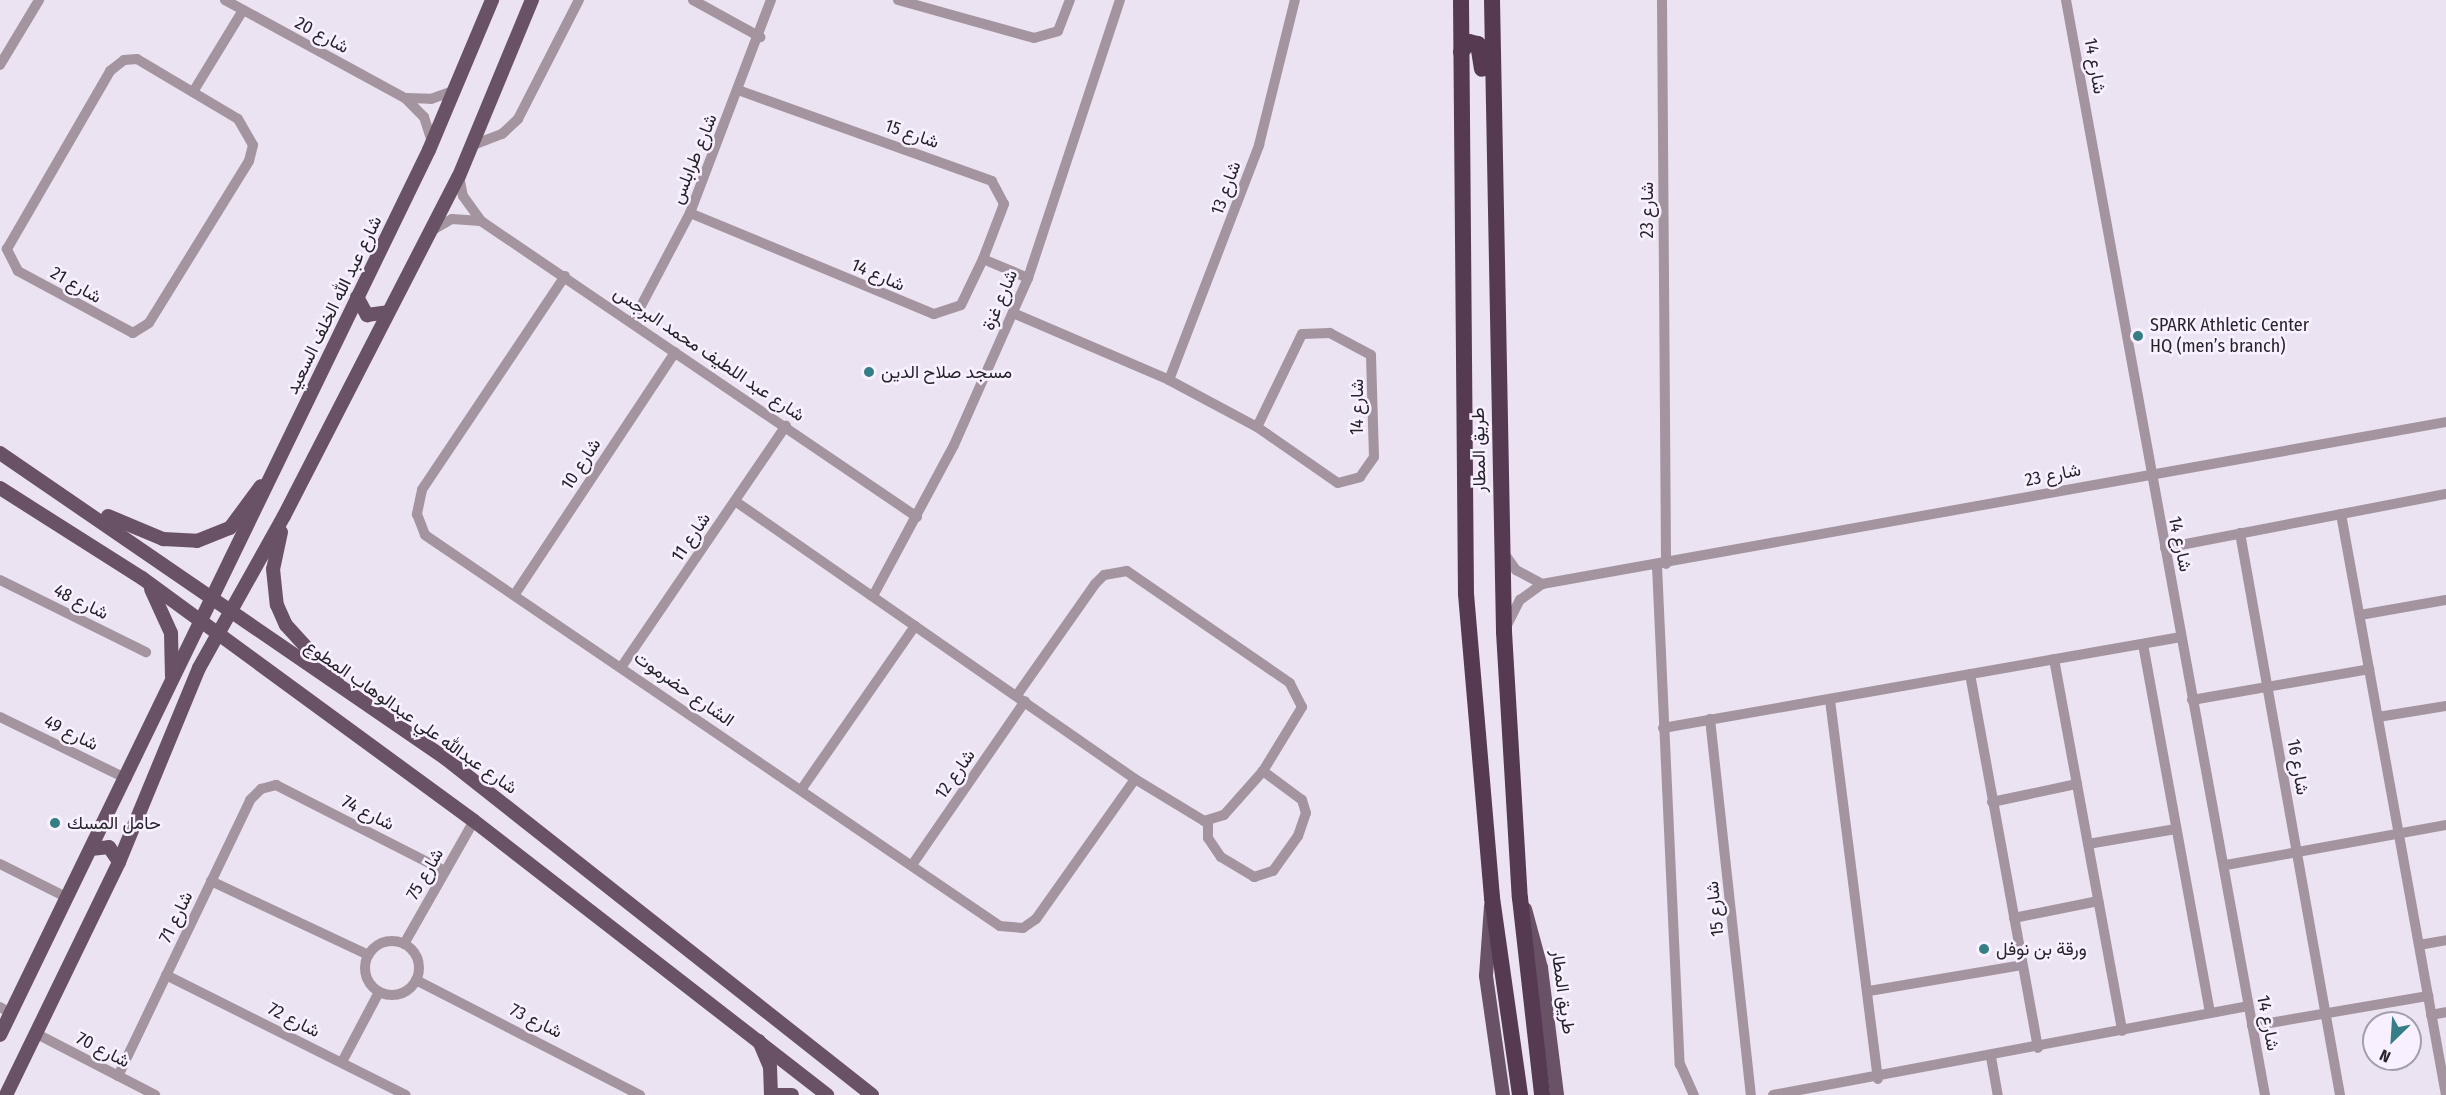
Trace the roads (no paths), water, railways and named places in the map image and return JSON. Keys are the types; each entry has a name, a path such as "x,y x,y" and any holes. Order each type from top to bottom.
{"highway":[{"name":"طريق المطار","path":"1461,0 1466,594 1492,898 1520,1095"},
{"name":"طريق المطار","path":"1492,0 1493,218 1500,547 1520,898 1542,1095"},
{"path":"1461,52 1472,41 1481,48 1485,177 1493,218"}],"main road":[{"name":"شارع عبد الله الخلف السعيد","path":"0,1035 6,1010 68,898 127,779 432,142 456,90 492,0"},
{"path":"3,1094 37,1034 119,862 168,735 218,634 284,516 459,176 532,0"},
{"path":"357,297 367,315 388,312"},
{"name":"شارع عبدالله علي عبدالوهاب المطوع","path":"0,453 72,498 343,690 446,758 872,1095"},
{"path":"72,498 140,532 178,543 197,541 230,528 278,463"},
{"path":"0,488 142,578 474,821 826,1095"},
{"path":"284,516 273,569 277,605 286,625 343,690"},
{"path":"142,578 171,633 169,689"},
{"path":"92,849 109,847 119,862"},
{"name":"طريق المطار","path":"1492,898 1486,976 1503,1095"},
{"name":"طريق المطار","path":"1520,898 1541,968 1557,1095"},
{"path":"758,1040 770,1067 771,1095"},
{"path":"0,1074 19,1069"},
{"path":"777,1095 792,1095"}],"street":[{"path":"0,65 39,0"},
{"name":"شارع 20","path":"225,0 405,98 424,117 432,142"},
{"path":"473,145 502,134 518,119 579,0"},
{"path":"693,0 760,37"},
{"name":"شارع طرابلس","path":"632,323 690,213 740,91 771,0"},
{"path":"898,0 1034,38 1058,31 1070,0"},
{"name":"شارع غزة","path":"873,597 917,517 1028,278 1120,0"},
{"name":"شارع 13","path":"1169,380 1259,145 1295,0"},
{"name":"شارع 23","path":"1661,565 1662,0"},
{"name":"شارع 14","path":"2066,0 2148,474 2165,548 2192,700 2226,865 2248,1006 2265,1095"},
{"path":"193,92 243,10"},
{"name":"شارع 21","path":"138,59 193,92 238,119 251,136 253,153 145,328 120,330 10,264 9,241 118,64 138,59"},
{"name":"شارع 20","path":"405,98 431,99 456,90"},
{"name":"شارع 15","path":"740,91 992,182 1004,204 983,260"},
{"name":"شارع عبد اللطيف محمد البرجس","path":"459,176 463,196 481,221 917,517"},
{"name":"شارع 14","path":"690,213 934,314 961,305 983,260"},
{"path":"431,232 452,219 481,221"},
{"path":"983,260 1028,278"},
{"name":"الشارع حضرموت","path":"565,276 417,506 425,535 622,666 1000,926 1023,928 1036,919 1135,779"},
{"name":"شارع 14","path":"1013,314 1169,380 1257,426 1338,483 1360,477 1374,457 1371,355 1330,333 1302,334 1257,426"},
{"name":"شارع 10","path":"515,594 675,352"},
{"name":"شارع 23","path":"1504,632 1520,600 1542,584 1661,565 2148,474 2446,422"},
{"name":"شارع 11","path":"622,666 786,426"},
{"path":"2165,548 2446,494"},
{"path":"735,501 1135,779 1208,822"},
{"path":"2342,514 2446,1095"},
{"name":"شارع 16","path":"2240,533 2340,1095"},
{"path":"1500,547 1516,570 1542,584"},
{"path":"1661,565 1663,728 1680,1064 1694,1095"},
{"path":"1021,698 1095,584 1104,575 1127,571 1297,691 1300,712 1263,771 1224,815 1208,822"},
{"name":"شارع 48","path":"0,580 146,652"},
{"path":"2360,615 2446,600"},
{"path":"801,790 915,626"},
{"path":"1663,728 2181,637"},
{"path":"2143,644 2210,1013"},
{"path":"2054,659 2122,1031"},
{"path":"2192,700 2369,669"},
{"path":"1970,674 2038,1047"},
{"name":"شارع 12","path":"912,866 1021,698"},
{"path":"1830,700 1869,991 1878,1079"},
{"path":"2378,717 2446,706"},
{"name":"شارع 49","path":"0,717 127,779"},
{"name":"شارع 15","path":"1710,719 1751,1095"},
{"path":"1208,822 1208,838 1221,857 1254,876 1273,871 1298,836 1306,813 1302,800 1263,771"},
{"path":"1992,802 2077,784"},
{"name":"شارع 74","path":"276,785 445,871"},
{"name":"شارع 71","path":"118,1076 250,800 276,785"},
{"name":"شارع 75","path":"404,944 474,821"},
{"path":"2226,865 2446,825"},
{"path":"2088,844 2176,829"},
{"path":"0,864 68,898"},
{"path":"211,881 368,955"},
{"path":"2014,918 2098,901"},
{"path":"2419,945 2446,940"},
{"path":"383,942 404,944 417,960 416,980 400,993 380,992 366,976 368,955 383,942"},
{"path":"1869,991 2022,965"},
{"name":"شارع 72","path":"166,975 406,1095"},
{"name":"شارع 73","path":"416,980 640,1095"},
{"path":"342,1062 380,992"},
{"path":"2252,1026 2428,996"},
{"path":"1773,1095 1878,1079 2248,1006"},
{"path":"2431,1015 2446,1012"},
{"name":"شارع 70","path":"37,1034 155,1095"},
{"path":"1990,1057 1998,1095"}],"place":[{"name":"SPARK Athletic Center HQ (men’s branch)","path":"2138,336"},
{"name":"مسجد صلاح الدين","path":"869,372"},
{"name":"حامل المسك","path":"55,823"},
{"name":"ورقة بن نوفل","path":"1984,949"}]}
